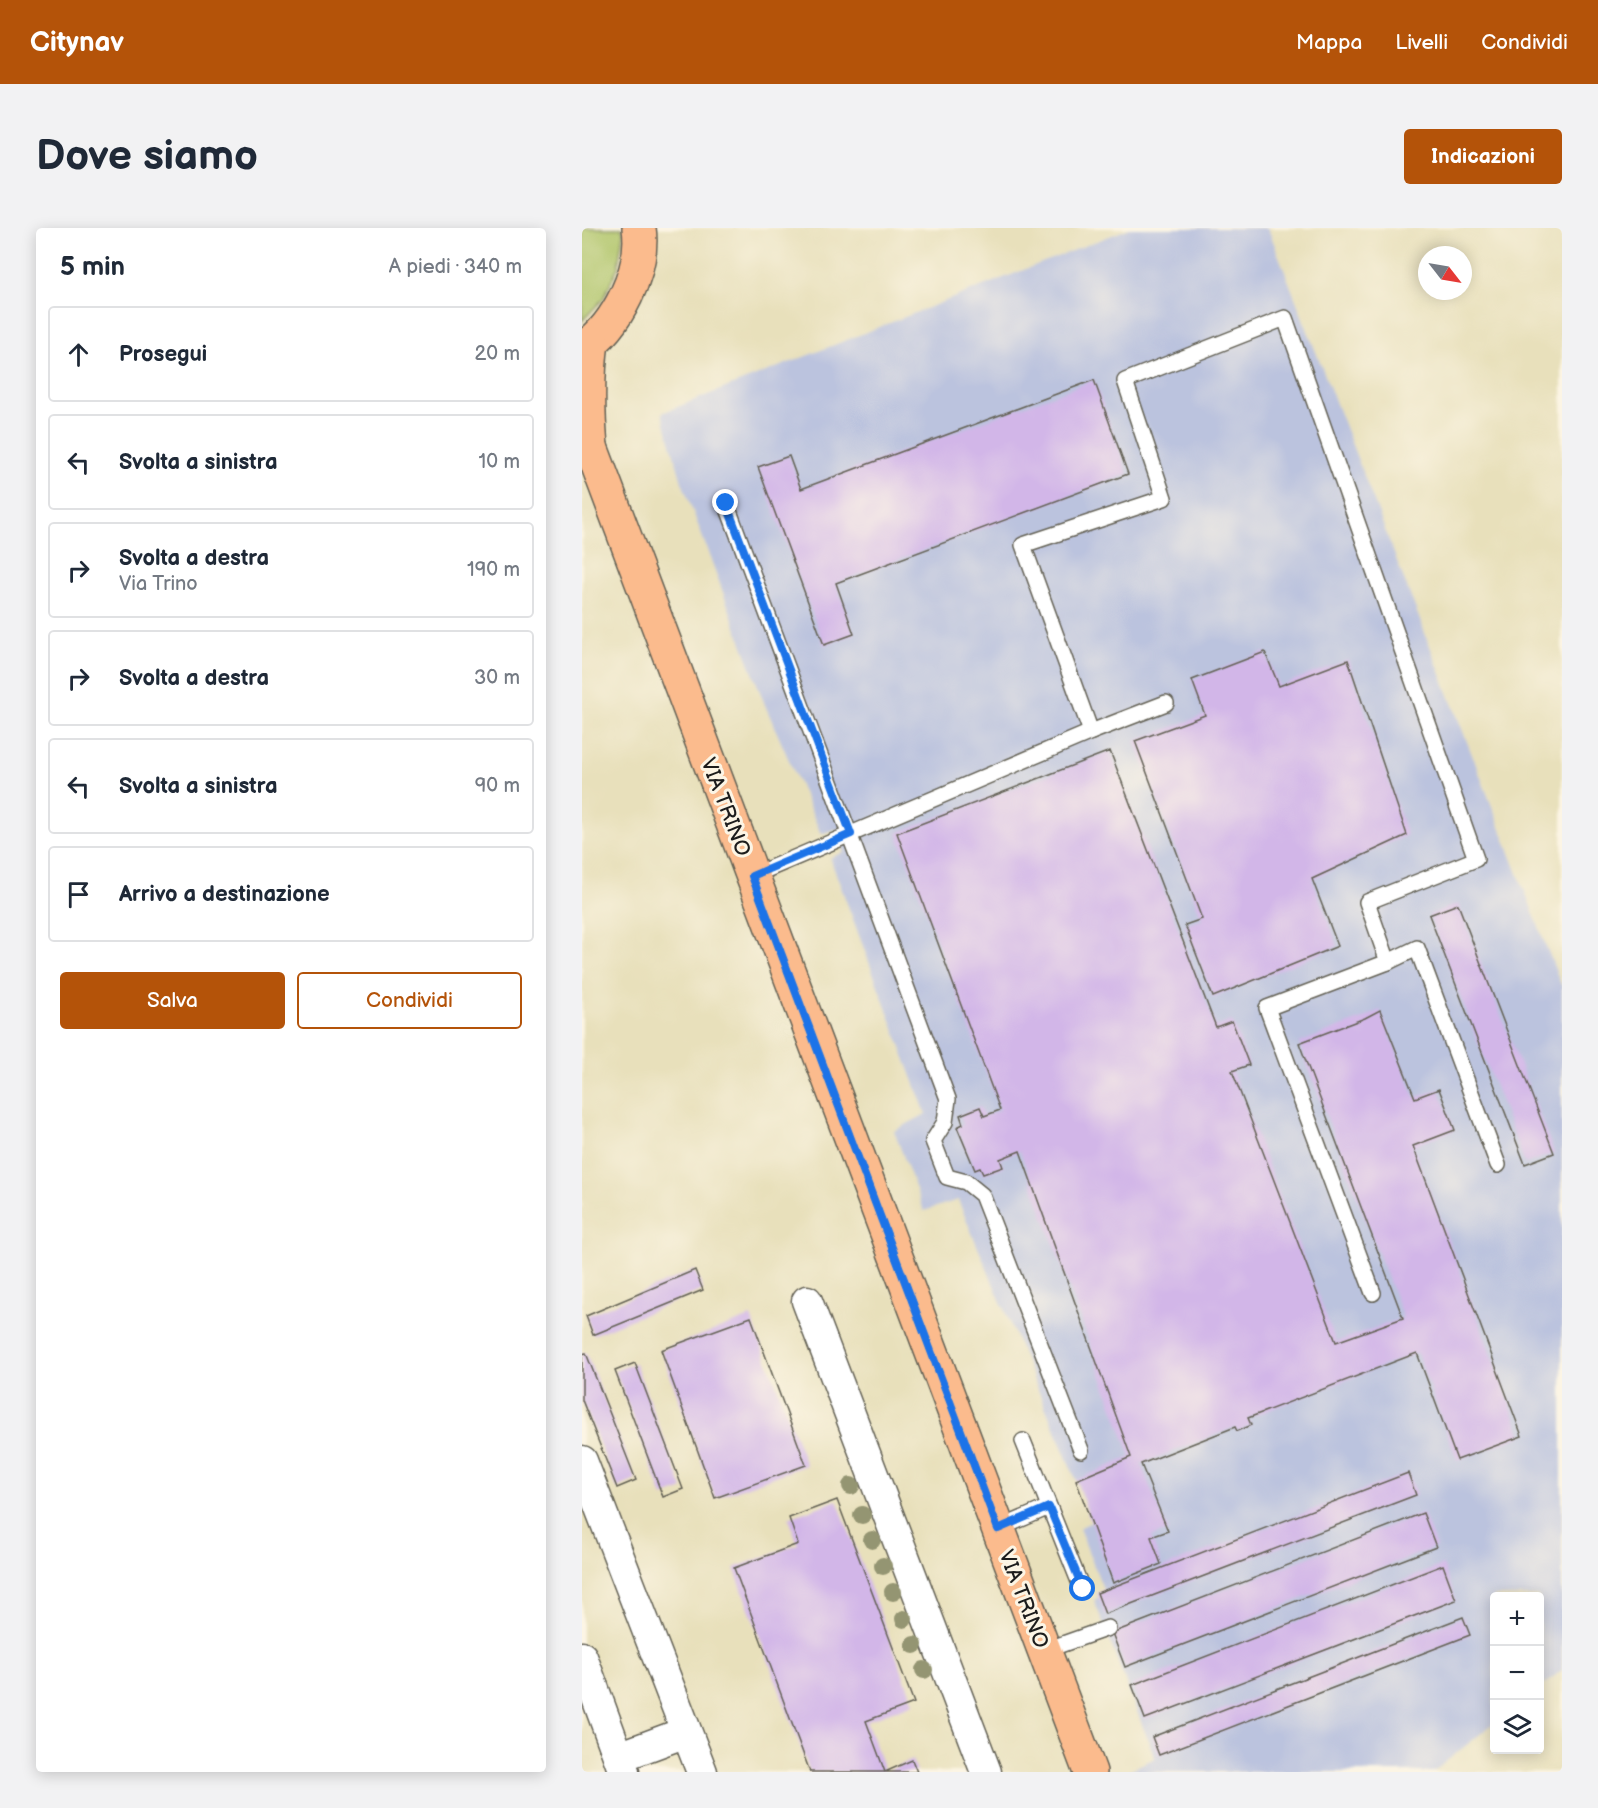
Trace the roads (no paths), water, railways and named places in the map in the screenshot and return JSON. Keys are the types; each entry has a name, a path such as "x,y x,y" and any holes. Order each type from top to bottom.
{"main road":[{"name":"VIA TRINO","path":"639,228 636,273 619,311 587,345 589,367 586,440 1090,1772"}],"street":[{"path":"807,1301 986,1772"},
{"path":"582,1461 702,1772"},
{"path":"582,1657 621,1764 686,1732"}],"lane":[{"path":"1091,732 1023,545 1164,498 1125,381 1285,318 1476,859 1367,902 1388,962"},
{"path":"726,503 948,1099 945,1122 933,1141 947,1177 966,1182 982,1195 1081,1450"},
{"path":"752,876 1091,732 1166,703"},
{"path":"1373,1293 1267,1008 1388,962 1418,948 1498,1165"},
{"path":"1023,1440 1083,1589"},
{"path":"998,1529 1049,1507"},
{"path":"1043,1651 1108,1628"}]}
